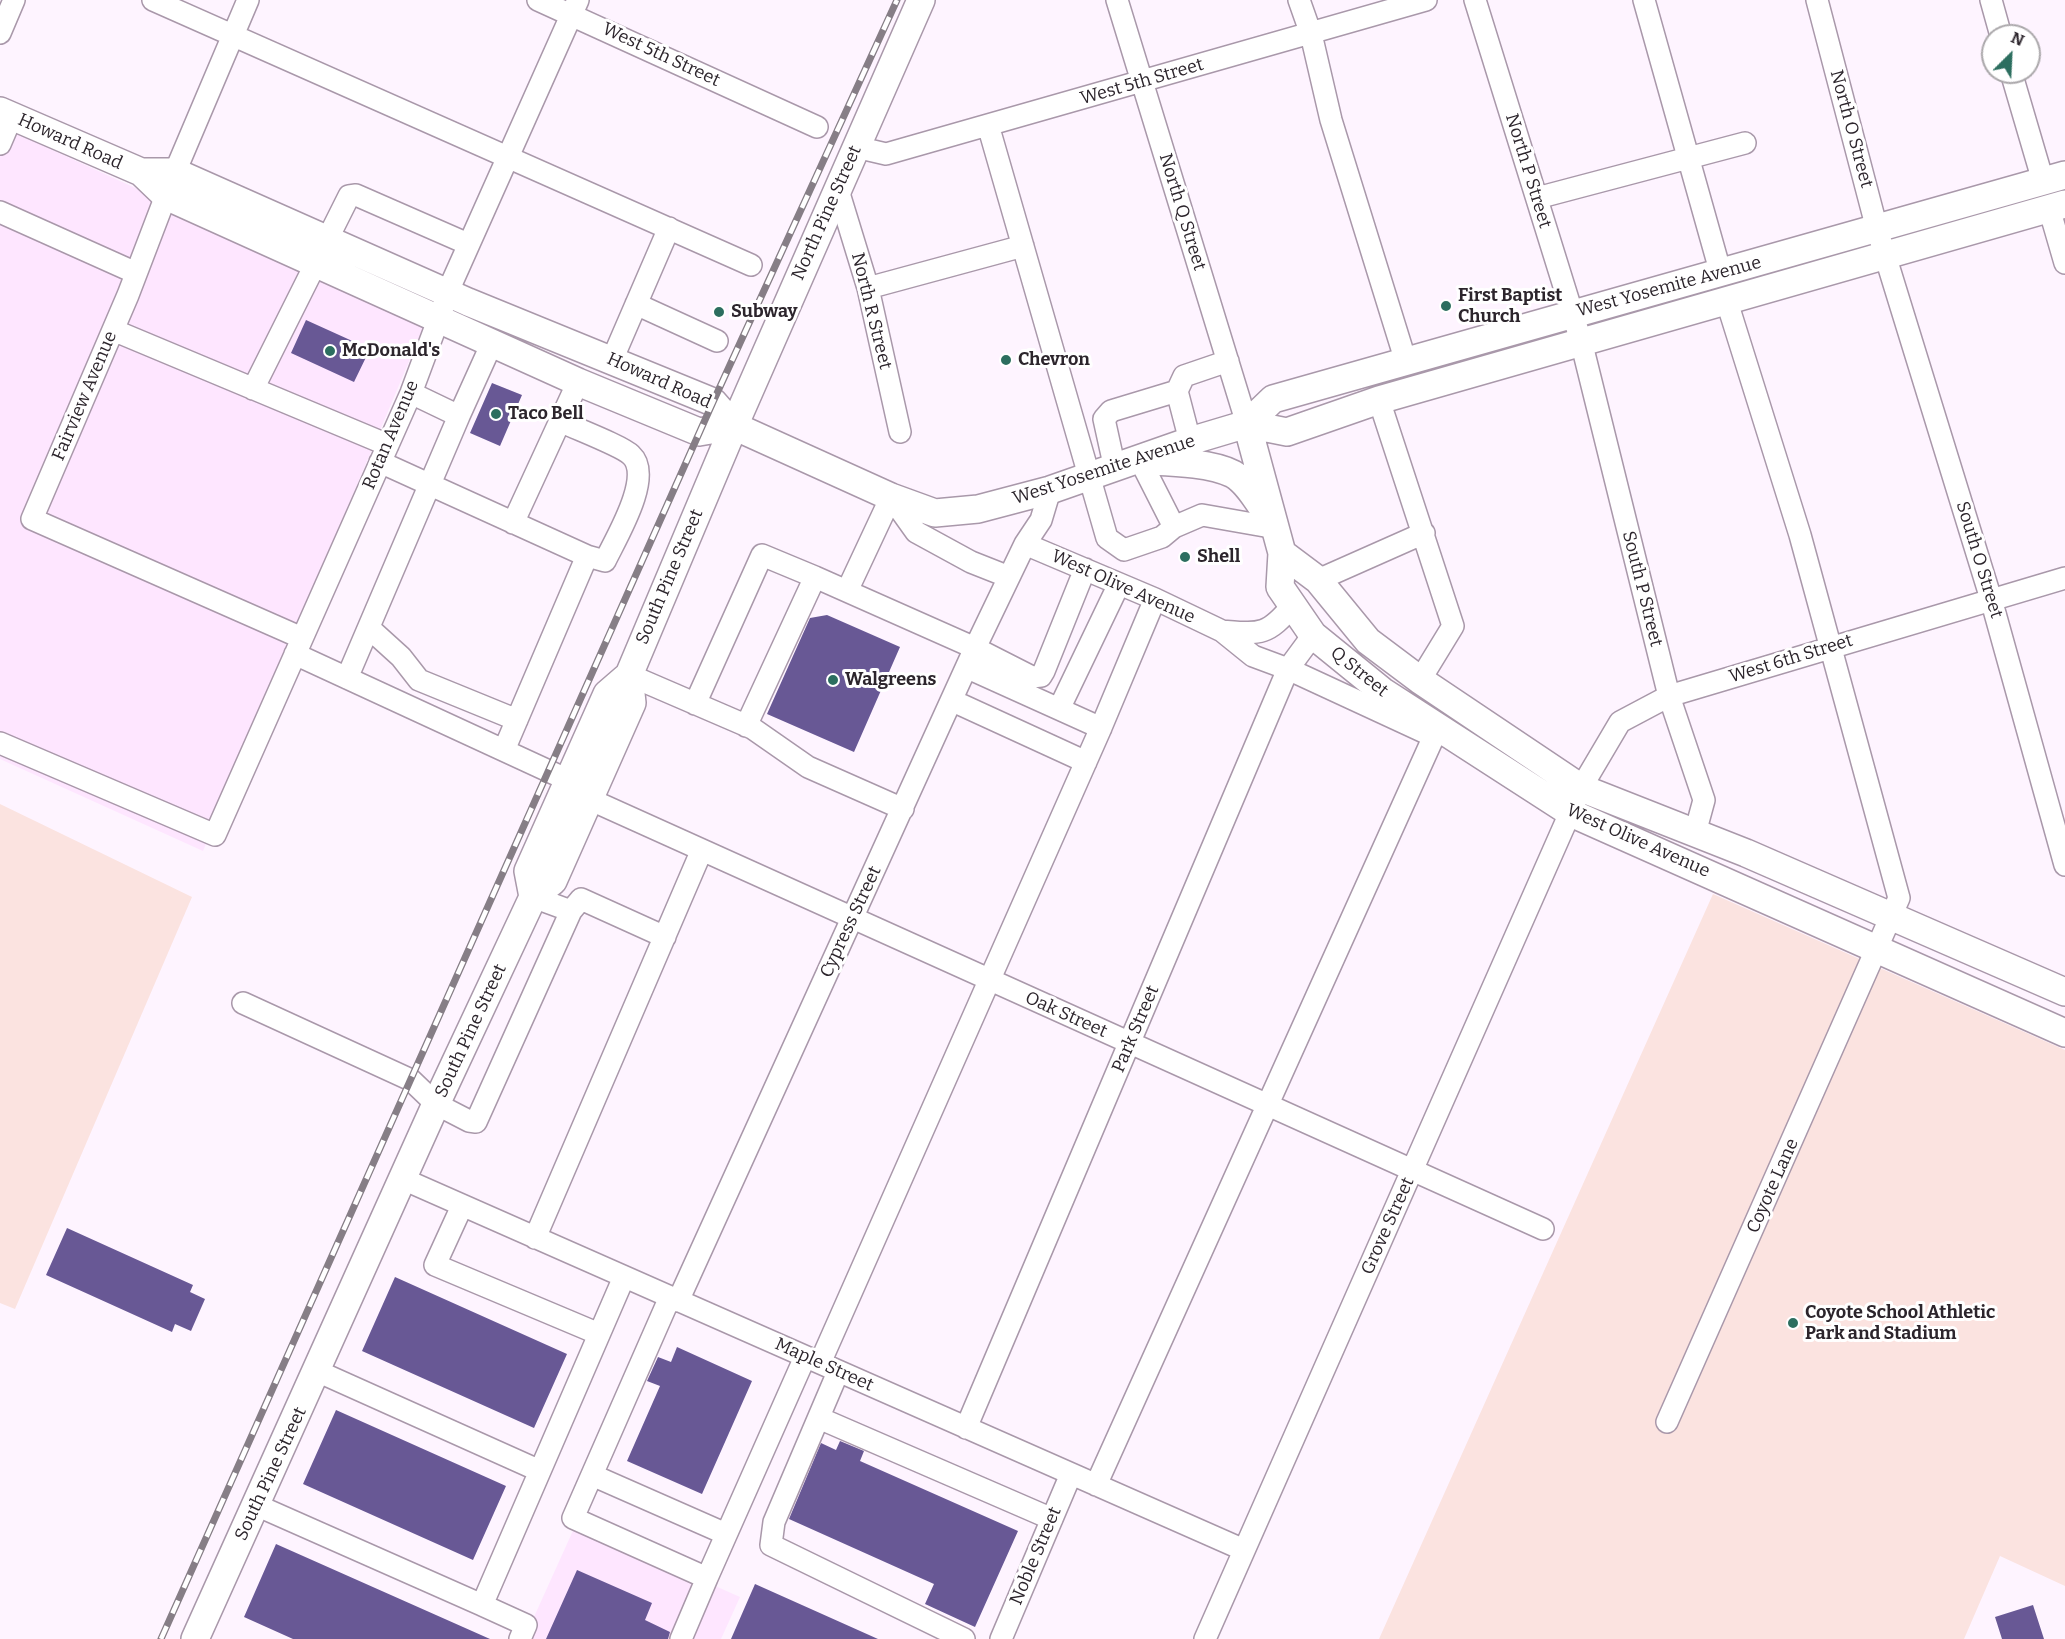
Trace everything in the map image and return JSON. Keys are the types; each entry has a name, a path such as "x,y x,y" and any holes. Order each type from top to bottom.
{"main road":[{"name":"North Pine Street","path":"734,426 921,0"},
{"name":"Howard Road","path":"6,114 322,251 447,293 713,402 734,426"},
{"name":"West Yosemite Avenue","path":"891,497 935,513 978,509 1050,490 1190,441 1247,424 1273,399 2054,178"},
{"name":"West Yosemite Avenue","path":"1247,424 1287,432 1379,400 1581,341 1888,257 2057,206"},
{"name":"Howard Road","path":"322,251 439,319 578,382 699,432 734,426"},
{"name":"Q Street","path":"1247,424 1277,535 1280,587 1292,606 1313,635 1382,691 1483,758"},
{"path":"734,426 891,497"},
{"name":"South Pine Street","path":"195,1639 318,1371 436,1104 536,894 528,871 607,694 624,679 734,426"},
{"path":"1140,460 1193,464 1233,474 1250,491 1277,535"},
{"name":"Q Street","path":"1277,535 1368,641"},
{"path":"1313,635 1331,633 1409,684 1420,680"},
{"name":"West Olive Avenue","path":"1368,641 1420,680 1581,788 1695,833 2065,992"},
{"path":"536,894 553,881 632,703 624,679"},
{"name":"West Olive Avenue","path":"1483,758 1571,813 2065,1033"}],"street":[{"path":"0,33 14,0"},
{"path":"153,0 751,265"},
{"name":"Fairview Avenue","path":"248,0 113,330 32,519 299,646"},
{"name":"West 5th Street","path":"538,0 574,7 817,126"},
{"name":"North Q Street","path":"1117,0 1247,424"},
{"path":"1299,0 1311,34 1331,120 1406,362"},
{"name":"West 5th Street","path":"856,147 886,154 1426,0"},
{"name":"North P Street","path":"1474,0 1581,341"},
{"path":"1644,0 1720,274"},
{"name":"North O Street","path":"1818,0 1877,229 1888,257"},
{"path":"1991,0 1998,24"},
{"name":"Rotan Avenue","path":"0,743 215,836 411,393 447,293 574,7"},
{"path":"2016,84 2054,178"},
{"path":"0,144 6,114"},
{"path":"988,125 1023,246 1102,473"},
{"path":"1537,198 1745,143"},
{"name":"North R Street","path":"838,190 868,288 900,432"},
{"path":"253,389 349,196 356,195 468,244"},
{"path":"2057,206 2065,263"},
{"path":"0,212 136,273"},
{"path":"612,360 669,228"},
{"path":"868,288 1023,246"},
{"name":"South O Street","path":"1888,257 1991,599 2065,865"},
{"name":"Coyote Lane","path":"1668,1422 1893,917 1899,898 1892,863 1828,648 1800,535 1727,302"},
{"path":"636,304 717,341"},
{"path":"113,330 253,389 384,454 430,484 587,556 605,561 636,493 639,471 631,455 560,421"},
{"name":"South P Street","path":"1581,341 1669,696 1704,800 1695,833"},
{"path":"347,678 492,343"},
{"path":"1190,441 1178,391 1184,376 1228,361"},
{"path":"513,523 578,382"},
{"path":"1178,391 1111,411 1104,419 1102,473 1107,538 1124,550 1162,537 1174,527 1202,515 1277,535"},
{"path":"411,393 459,416"},
{"path":"1379,400 1453,626 1420,680"},
{"path":"1140,460 1174,527"},
{"name":"Cypress Street","path":"707,1578 573,1518 852,920 968,668 975,648 1025,543 1041,520 1050,490"},
{"path":"847,591 891,497 916,532 971,562 1009,577"},
{"path":"1318,580 1424,533"},
{"name":"West Olive Avenue","path":"1025,543 1155,599 1222,631 1253,656 1288,669 1483,758"},
{"path":"695,704 762,555 975,648 1032,677 1041,675 1085,569"},
{"path":"504,750 587,556"},
{"path":"746,726 815,577"},
{"name":"West 6th Street","path":"1571,813 1581,788 1620,722 1669,696 2065,578"},
{"path":"1059,709 1119,584"},
{"path":"681,1639 726,1534 821,1364 1101,728 1155,599"},
{"name":"West Olive Avenue","path":"1222,631 1263,631 1275,626 1292,606"},
{"path":"369,628 401,657 419,680 517,720"},
{"name":"Park Street","path":"966,1428 1288,669 1313,635"},
{"path":"299,646 347,678 568,780"},
{"path":"968,668 1101,728"},
{"path":"624,679 695,704 746,726 808,767 903,809"},
{"path":"415,709 426,682"},
{"path":"953,701 1086,762"},
{"path":"1096,1485 1434,736"},
{"name":"Oak Street","path":"589,799 852,920 1543,1229"},
{"name":"Grove Street","path":"1205,1639 1571,813"},
{"path":"535,1238 702,852"},
{"path":"536,894 571,911"},
{"path":"243,1003 411,1080 436,1104 469,1121 476,1122 571,911 581,899 665,937"},
{"name":"Maple Street","path":"403,1179 1245,1550"},
{"path":"462,1206 435,1265 599,1334"},
{"path":"482,1605 624,1277"},
{"path":"821,1364 819,1418 774,1522 771,1545 963,1639"},
{"path":"318,1371 540,1470"},
{"path":"819,1418 1052,1519"},
{"name":"Noble Street","path":"1001,1639 1071,1474"},
{"path":"592,1475 726,1534"},
{"path":"256,1505 526,1624 520,1639"}],"shaded area":[{"path":"0,126 426,321 203,851 0,759"},
{"path":"0,804 192,897 15,1309 0,1303"},
{"name":"Coyote School Athletic Park and Stadium","path":"1713,894 2065,1050 2065,1586 2000,1556 1964,1639 1379,1639"},
{"path":"576,1524 740,1597 721,1639 524,1639"}],"building":[{"name":"McDonald's","path":"306,320 370,349 354,382 291,353"},
{"name":"Taco Bell","path":"492,383 522,395 500,446 470,433"},
{"name":"Walgreens","path":"827,615 900,647 854,752 767,714 810,618"},
{"path":"67,1228 193,1285 190,1292 205,1299 191,1331 175,1324 172,1332 46,1275"},
{"path":"395,1277 567,1354 534,1428 362,1351"},
{"path":"677,1347 752,1381 702,1494 627,1461 660,1386 647,1381 658,1357 671,1362"},
{"path":"336,1410 506,1486 473,1560 303,1484"},
{"path":"840,1441 864,1451 860,1461 1018,1531 975,1627 925,1604 934,1584 789,1519 821,1443 836,1450"},
{"path":"276,1544 490,1639 293,1639 244,1617"},
{"path":"577,1570 652,1603 645,1620 670,1632 668,1639 546,1639"},
{"path":"755,1584 878,1639 731,1639"},
{"path":"2033,1605 2044,1639 2002,1639 1995,1617"}],"railway":[{"path":"161,1639 713,402 897,0"}],"place":[{"name":"First Baptist Church","path":"1446,306"},
{"name":"Subway","path":"719,312"},
{"name":"McDonald's","path":"330,351"},
{"name":"Chevron","path":"1006,360"},
{"name":"Taco Bell","path":"496,414"},
{"name":"Shell","path":"1185,557"},
{"name":"Walgreens","path":"833,680"},
{"name":"Coyote School Athletic Park and Stadium","path":"1793,1323"}]}
